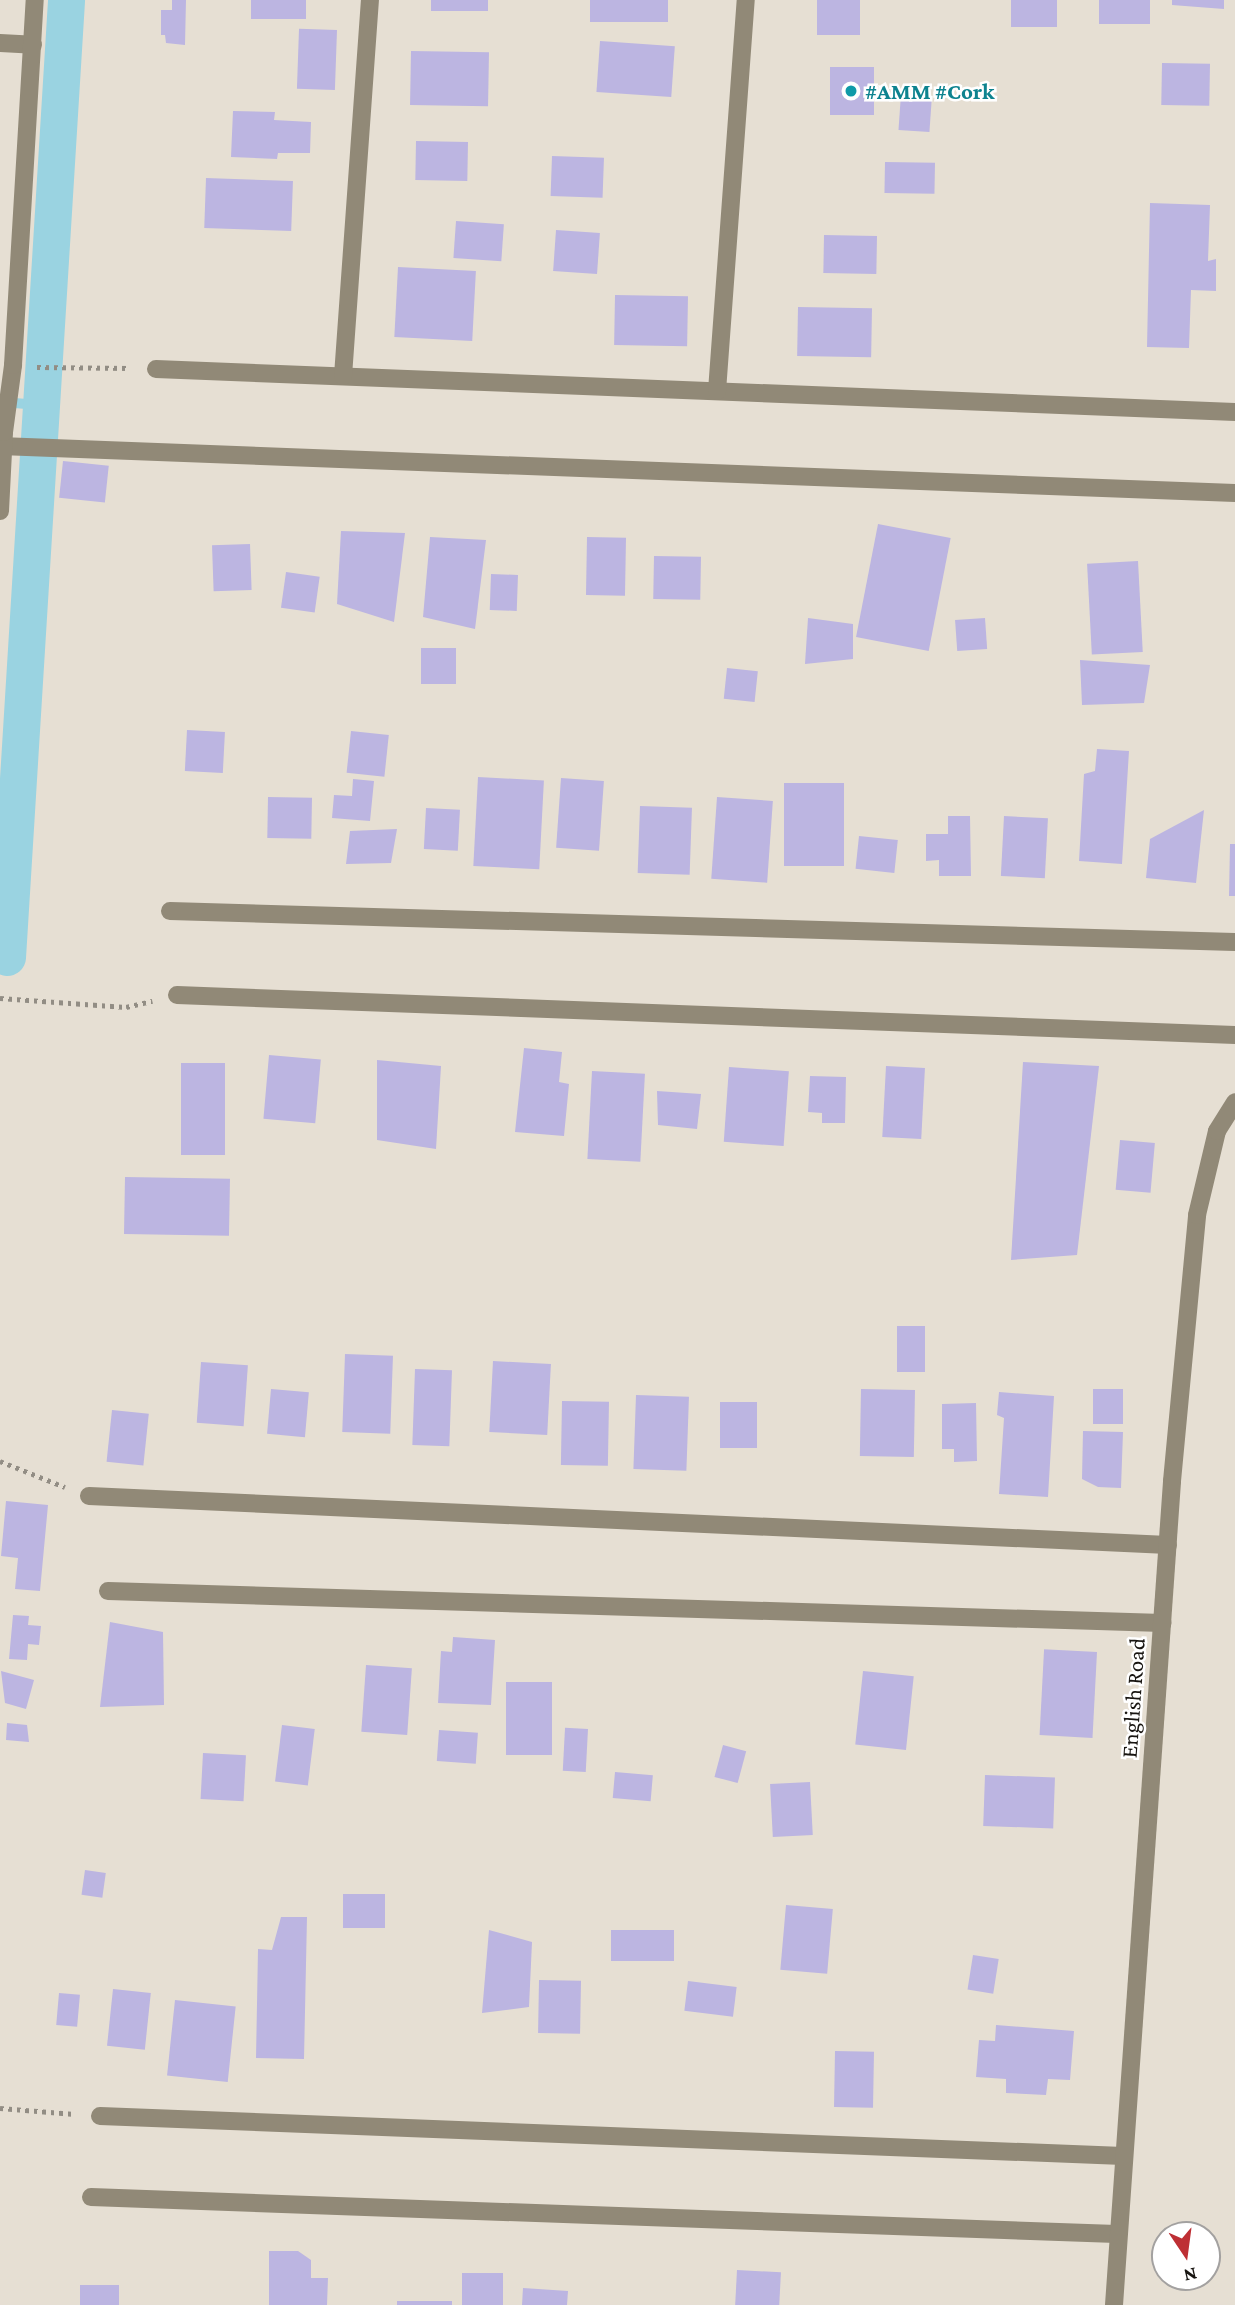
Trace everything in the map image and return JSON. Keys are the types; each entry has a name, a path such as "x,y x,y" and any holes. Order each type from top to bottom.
{"street":[{"path":"0,511 11,373 7,350 35,0"},
{"path":"343,376 370,0"},
{"path":"717,391 746,0"},
{"path":"0,43 33,45"},
{"path":"156,369 1235,412"},
{"path":"5,442 53,449 1235,493"},
{"path":"170,911 1235,942"},
{"path":"177,995 1235,1035"},
{"name":"English Road","path":"1114,2305 1116,2234 1196,1215 1217,1131 1235,1102"},
{"path":"89,1496 1168,1545"},
{"path":"108,1591 1163,1623"},
{"path":"100,2116 1123,2156"},
{"path":"91,2197 1116,2234"}],"path":[{"path":"33,367 156,369"},
{"path":"0,998 126,1007 177,995"},
{"path":"0,1461 89,1496"},
{"path":"0,2108 100,2116"}],"building":[{"path":"172,0 186,0 185,45 166,43 165,35 161,35 161,10 172,10"},
{"path":"251,0 306,0 306,19 251,19"},
{"path":"431,0 488,0 488,11 431,11"},
{"path":"590,0 668,0 668,22 590,22"},
{"path":"817,0 860,0 860,35 817,35"},
{"path":"1011,0 1057,0 1057,27 1011,27"},
{"path":"1099,0 1150,0 1150,24 1099,24"},
{"path":"1172,0 1224,0 1224,9 1172,5"},
{"path":"299,29 337,30 335,90 297,89"},
{"path":"600,41 675,46 671,97 596,92"},
{"path":"411,51 489,52 488,106 410,105"},
{"path":"1162,63 1210,64 1209,106 1161,105"},
{"name":"#AMM #Cork","path":"830,67 874,67 874,115 830,115"},
{"path":"901,94 932,96 929,132 898,130"},
{"path":"233,111 275,112 274,120 311,122 310,153 278,153 277,159 231,157"},
{"path":"416,141 468,142 467,181 415,180"},
{"path":"552,156 604,158 603,198 551,196"},
{"path":"885,162 935,163 934,194 884,193"},
{"path":"206,178 293,181 291,231 204,228"},
{"path":"1150,203 1210,205 1208,261 1216,259 1216,291 1191,290 1189,348 1147,347"},
{"path":"456,221 504,224 501,261 453,258"},
{"path":"556,230 600,233 597,274 553,271"},
{"path":"824,235 877,236 876,274 823,273"},
{"path":"398,267 476,271 472,341 394,337"},
{"path":"615,295 688,296 687,346 614,345"},
{"path":"798,307 872,308 871,357 797,356"},
{"path":"63,461 109,466 105,503 59,498"},
{"path":"878,524 951,538 929,651 856,637"},
{"path":"341,531 405,533 394,622 337,604"},
{"path":"430,537 486,540 475,629 423,617"},
{"path":"587,537 626,538 625,596 586,595"},
{"path":"250,544 252,590 214,591 212,545"},
{"path":"654,556 701,557 700,600 653,599"},
{"path":"1138,561 1143,652 1092,655 1087,564"},
{"path":"286,572 320,577 315,612 281,608"},
{"path":"491,574 518,575 517,611 490,610"},
{"path":"808,618 853,624 853,659 805,664"},
{"path":"985,618 987,649 957,651 955,620"},
{"path":"421,648 456,648 456,684 421,684"},
{"path":"1080,660 1150,665 1144,703 1082,705"},
{"path":"727,668 758,671 755,702 724,699"},
{"path":"187,730 225,732 223,773 185,771"},
{"path":"351,731 389,735 384,777 347,773"},
{"path":"1097,749 1129,751 1122,864 1079,861 1084,774 1095,771"},
{"path":"478,777 544,780 539,869 473,866"},
{"path":"561,778 604,781 599,851 556,848"},
{"path":"353,779 374,781 370,821 332,818 334,795 352,796"},
{"path":"784,783 844,783 844,866 784,866"},
{"path":"268,797 312,798 311,839 267,838"},
{"path":"717,797 773,801 767,883 711,879"},
{"path":"640,806 692,808 690,875 638,873"},
{"path":"426,808 460,810 458,851 424,849"},
{"path":"1204,810 1196,883 1146,878 1150,839"},
{"path":"948,816 970,816 971,876 939,876 939,860 926,861 926,834 948,834"},
{"path":"1004,816 1048,818 1045,878 1001,876"},
{"path":"397,829 391,863 346,864 350,831"},
{"path":"859,836 898,840 894,873 856,869"},
{"path":"1230,844 1235,844 1235,896 1229,896"},
{"path":"524,1048 562,1052 559,1082 569,1084 564,1136 515,1132"},
{"path":"269,1055 321,1060 315,1123 263,1119"},
{"path":"377,1060 441,1066 436,1149 377,1140"},
{"path":"1023,1062 1099,1066 1077,1255 1011,1260"},
{"path":"181,1063 225,1063 225,1155 181,1155"},
{"path":"886,1066 925,1068 921,1139 882,1137"},
{"path":"729,1067 789,1071 784,1146 724,1142"},
{"path":"592,1071 645,1074 640,1162 587,1159"},
{"path":"810,1076 846,1077 845,1123 822,1123 822,1113 808,1112"},
{"path":"657,1091 701,1094 697,1129 658,1125"},
{"path":"1120,1140 1155,1143 1151,1193 1116,1190"},
{"path":"125,1177 230,1179 229,1236 124,1234"},
{"path":"897,1326 925,1326 925,1372 897,1372"},
{"path":"345,1354 393,1356 390,1434 342,1432"},
{"path":"493,1361 551,1364 547,1435 489,1432"},
{"path":"201,1362 248,1365 244,1426 197,1423"},
{"path":"415,1369 452,1370 449,1446 412,1445"},
{"path":"271,1389 309,1392 305,1437 267,1434"},
{"path":"861,1389 915,1390 914,1457 860,1456"},
{"path":"1093,1389 1123,1389 1123,1424 1093,1424"},
{"path":"999,1392 1054,1396 1048,1497 999,1494 1004,1418 997,1415"},
{"path":"636,1395 689,1397 686,1471 633,1469"},
{"path":"562,1401 609,1402 608,1466 561,1465"},
{"path":"720,1402 757,1402 757,1448 720,1448"},
{"path":"976,1403 977,1461 954,1462 954,1449 942,1449 942,1404"},
{"path":"112,1410 149,1414 143,1466 107,1462"},
{"path":"1083,1431 1123,1432 1121,1488 1098,1487 1082,1479"},
{"path":"6,1501 48,1505 40,1591 15,1589 18,1558 1,1556"},
{"path":"13,1615 29,1616 28,1625 41,1626 39,1645 28,1644 27,1660 9,1659"},
{"path":"110,1622 163,1632 164,1705 100,1707"},
{"path":"453,1637 495,1640 491,1705 438,1703 441,1651 452,1652"},
{"path":"1044,1649 1097,1652 1092,1738 1040,1735"},
{"path":"366,1665 412,1668 407,1735 361,1732"},
{"path":"1,1671 34,1680 26,1709 5,1703"},
{"path":"863,1671 914,1676 906,1750 855,1745"},
{"path":"506,1682 552,1682 552,1755 506,1755"},
{"path":"7,1723 27,1725 29,1742 6,1740"},
{"path":"282,1725 315,1729 308,1786 275,1782"},
{"path":"565,1728 588,1729 586,1772 563,1771"},
{"path":"439,1730 478,1733 476,1764 437,1761"},
{"path":"723,1745 746,1751 738,1783 714,1777"},
{"path":"203,1753 246,1755 244,1801 201,1799"},
{"path":"615,1772 653,1775 651,1801 613,1798"},
{"path":"985,1775 1055,1777 1053,1828 983,1826"},
{"path":"810,1782 813,1835 773,1837 770,1784"},
{"path":"85,1870 106,1873 102,1898 82,1895"},
{"path":"343,1894 385,1894 385,1928 343,1928"},
{"path":"786,1905 833,1909 827,1974 780,1970"},
{"path":"281,1917 307,1917 304,2059 256,2058 258,1949 272,1950"},
{"path":"489,1930 532,1942 529,2007 482,2013"},
{"path":"611,1930 674,1930 674,1961 611,1961"},
{"path":"973,1955 999,1959 993,1994 968,1990"},
{"path":"539,1980 581,1981 580,2034 538,2033"},
{"path":"688,1981 737,1987 733,2017 684,2011"},
{"path":"113,1989 151,1993 145,2050 107,2046"},
{"path":"59,1993 80,1995 77,2027 56,2025"},
{"path":"175,2000 236,2006 228,2082 167,2076"},
{"path":"996,2025 1074,2031 1070,2080 1048,2079 1046,2095 1006,2093 1006,2079 976,2077 979,2040 995,2041"},
{"path":"835,2051 874,2052 873,2108 834,2107"},
{"path":"269,2251 298,2251 311,2260 311,2278 328,2278 327,2305 269,2305"},
{"path":"737,2270 781,2272 779,2305 735,2305"},
{"path":"462,2273 503,2273 503,2305 462,2305"},
{"path":"80,2285 119,2285 119,2305 80,2305"},
{"path":"523,2288 568,2291 567,2305 522,2305"},
{"path":"397,2301 452,2301 452,2305 397,2305"}],"waterway":[{"path":"7,957 66,0"},
{"path":"3,402 41,405"}],"place":[{"name":"#AMM #Cork","path":"851,91"}]}
